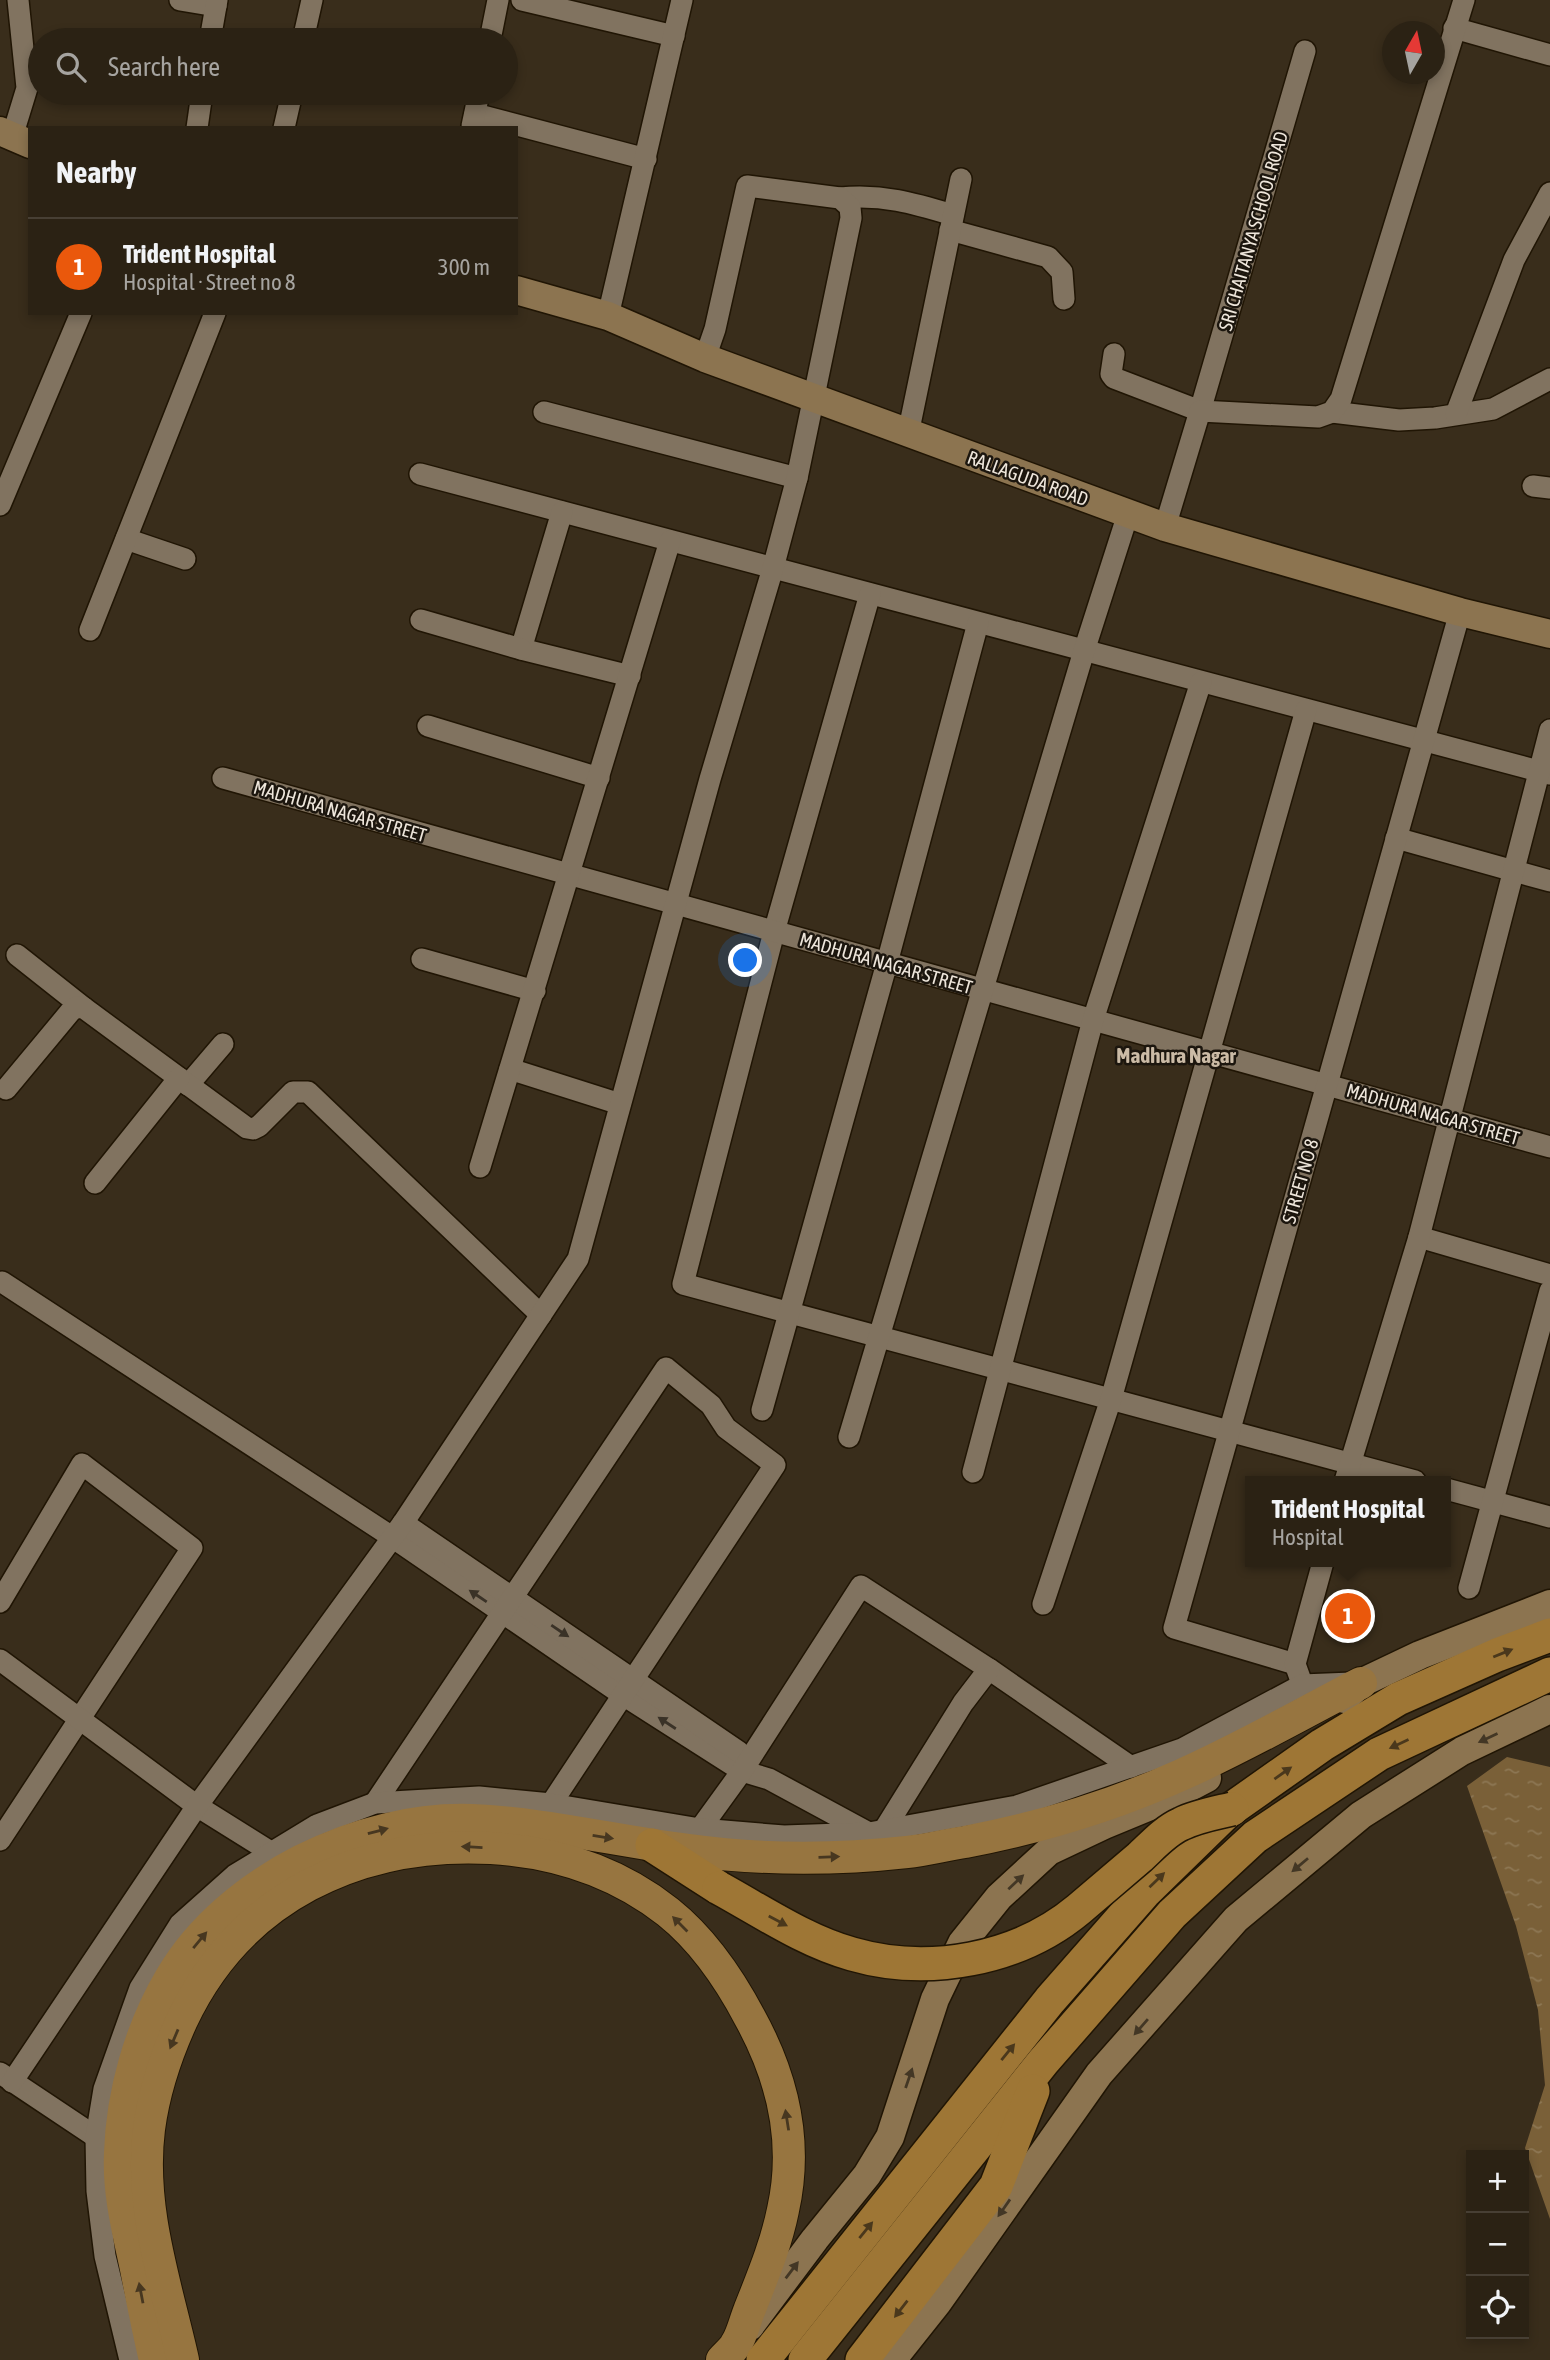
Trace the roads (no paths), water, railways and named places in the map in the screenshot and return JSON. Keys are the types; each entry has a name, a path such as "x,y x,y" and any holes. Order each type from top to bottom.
{"highway":[{"path":"740,2355 1144,1893 1232,1808 1322,1745 1398,1699 1497,1655 1550,1635"},
{"path":"805,2360 1044,2062 1172,1914 1255,1837 1379,1754 1550,1674"},
{"path":"652,1845 719,1888 811,1938 850,1954 889,1962 928,1964 978,1957 1008,1949 1035,1937 1072,1914 1179,1825 1232,1808"},
{"path":"862,2360 996,2186 1044,2062"}],"main road":[{"name":"RALLAGUDA ROAD","path":"518,291 608,316 705,358 814,400 1165,527 1460,612 1550,634"},
{"path":"155,2360 121,2193 119,2155 133,2070 156,2005 173,1973 204,1934 276,1873 313,1854 384,1829 423,1822 468,1820 522,1824 652,1845 789,1859 911,1852 994,1836 1051,1822 1129,1797 1184,1774 1420,1655 1550,1604"},
{"path":"740,2355 815,2239 867,2175 890,2137 935,1999 962,1943 999,1897 1049,1851 1167,1799 1323,1718 1361,1683"},
{"path":"891,2360 938,2302 1099,2074 1236,1919 1361,1815 1462,1751 1550,1710"},
{"path":"183,2360 150,2218 147,2175 149,2129 159,2079 191,2001 235,1939 264,1914 314,1882 369,1860 451,1846 549,1855 587,1866 626,1884 669,1913 702,1946 736,1993 760,2036 777,2078 787,2117 791,2151 788,2188 780,2227 740,2355"}],"street":[{"path":"14,137 27,88 18,0"},
{"path":"180,0 216,3 212,28"},
{"path":"306,28 312,0"},
{"path":"492,28 498,0"},
{"path":"522,0 674,36"},
{"path":"608,316 682,0"},
{"path":"1332,412 1341,399 1464,0"},
{"path":"1454,28 1550,55"},
{"name":"SRI CHAITANYA SCHOOL ROAD","path":"1165,527 1305,51"},
{"path":"197,126 200,105"},
{"path":"284,126 289,105"},
{"path":"475,111 646,159"},
{"path":"908,434 961,179"},
{"path":"705,358 715,329 747,186 840,198 888,198 1048,257 1062,272 1064,299"},
{"path":"1456,414 1514,260 1550,193"},
{"path":"96,2137 6,2078 197,1806 397,1530 578,1259 675,904 797,478 851,218 850,207 840,198"},
{"path":"0,505 80,315"},
{"path":"90,630 214,315"},
{"path":"1114,354 1111,374 1114,378 1200,411 1318,417 1332,412 1399,420 1493,408 1550,379"},
{"path":"544,412 797,478"},
{"path":"420,474 1544,772"},
{"path":"521,649 562,512"},
{"path":"849,1437 1084,651 1128,514"},
{"path":"126,539 185,559"},
{"path":"480,1167 670,541"},
{"path":"870,594 774,932 683,1284 1229,1431 1348,1472 1378,1476"},
{"name":"STREET NO 8","path":"1295,1664 1174,1628 1460,612"},
{"path":"421,620 521,649 630,676"},
{"path":"762,1410 887,963 978,623"},
{"path":"973,1472 1093,1020 1201,682"},
{"path":"1043,1604 1111,1399 1307,710"},
{"path":"428,726 599,778"},
{"path":"1348,1472 1419,1237 1514,871 1544,772 1550,730"},
{"name":"MADHURA NAGAR STREET","path":"223,778 1550,1147"},
{"path":"1396,838 1550,881"},
{"path":"17,955 247,1128 259,1126 293,1092 308,1092 541,1315"},
{"path":"422,959 535,991"},
{"path":"6,1089 70,1012 76,1007 84,1008"},
{"path":"95,1183 184,1082 222,1044"},
{"path":"510,1069 620,1104"},
{"path":"1419,1237 1550,1275"},
{"path":"2,1282 397,1530 745,1765 876,1831"},
{"path":"1469,1588 1550,1291"},
{"path":"375,1803 666,1368 711,1405 726,1428 775,1465 551,1804"},
{"path":"0,1602 82,1464 192,1548 0,1840"},
{"path":"1451,1490 1550,1517"},
{"path":"1302,1685 1295,1664 1322,1567"},
{"path":"700,1829 745,1765 861,1586 1131,1768"},
{"path":"0,1660 197,1806 272,1853"},
{"path":"876,1831 963,1703 989,1670"},
{"path":"130,2360 105,2256 97,2190 96,2137 104,2089 140,1988 180,1924 235,1875 317,1825 375,1803 480,1797 551,1804 700,1829 784,1836 876,1831 1017,1806 1182,1749 1302,1685 1361,1683"}],"water":[{"path":"1507,1757 1550,1767 1550,2219 1529,2159 1529,2150 1525,2148 1545,2085 1538,2010 1516,1926 1467,1786"}],"place":[{"name":"Trident Hospital","path":"1348,1616"}],"district":[{"name":"Madhura Nagar","path":"1176,1055"}]}
